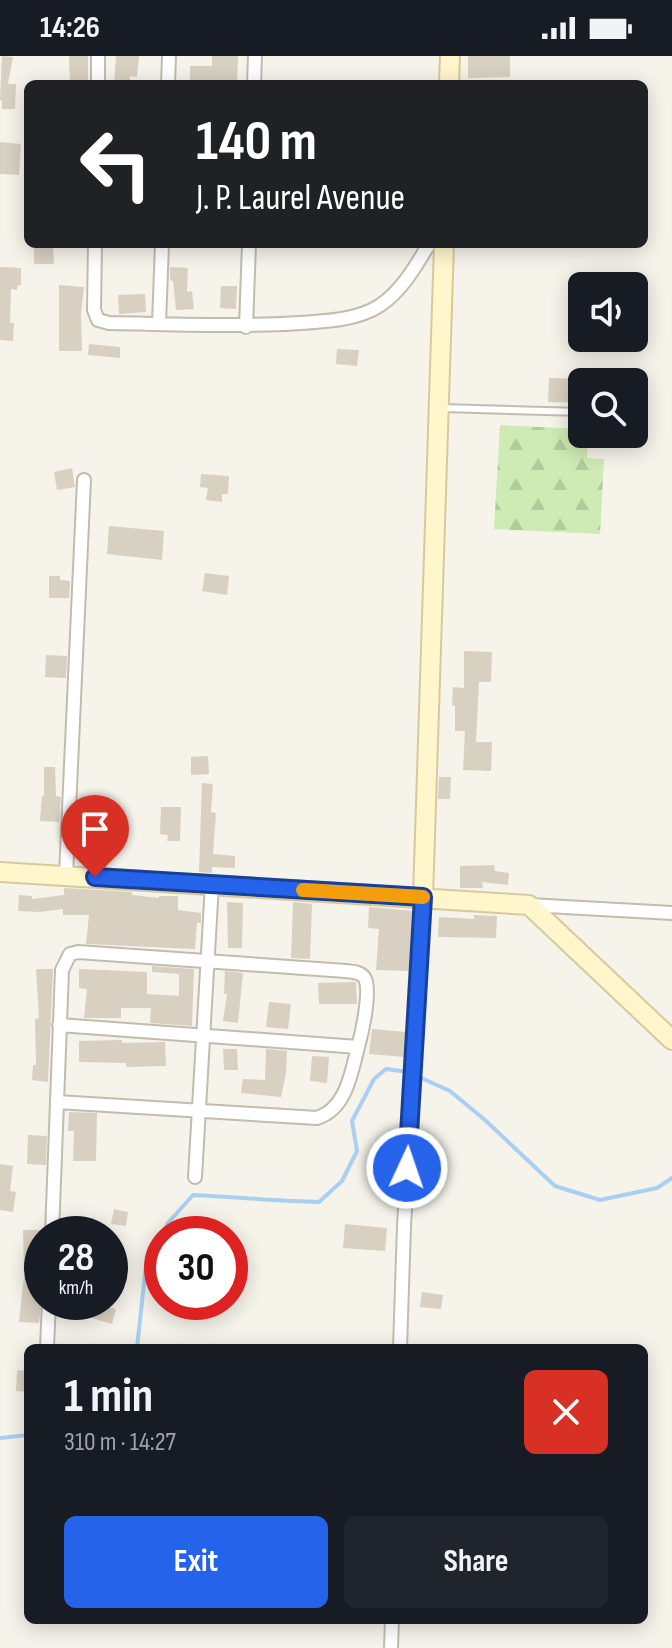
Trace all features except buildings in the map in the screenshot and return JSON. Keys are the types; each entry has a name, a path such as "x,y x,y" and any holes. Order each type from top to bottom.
{"street":[{"path":"98,56 98,80"},
{"path":"168,80 169,56"},
{"path":"254,80 255,56"},
{"path":"449,80 450,56"},
{"path":"95,248 95,317 109,323 246,327 323,321 358,315 378,307 394,294 426,248"},
{"path":"159,324 162,248"},
{"path":"246,327 249,248"},
{"path":"400,1344 423,897 444,248"},
{"path":"66,875 84,480"},
{"path":"0,872 672,913"},
{"path":"195,1177 212,884"},
{"path":"529,905 672,1040"},
{"path":"53,1216 62,970 70,954 78,952 358,972 364,977 367,986 363,1031 349,1081 335,1109 328,1115 301,1118 57,1102"},
{"path":"59,1025 358,1047"},
{"path":"47,1344 48,1320"},
{"path":"391,1648 392,1624"}],"lane":[{"path":"439,408 568,412"}],"green space":[{"path":"500,425 568,428 568,448 587,448 587,458 604,459 600,534 494,529"}],"waterway":[{"path":"174,1216 193,1195 319,1202 342,1181 357,1151 352,1121 374,1079 386,1069 409,1072"},
{"path":"417,1076 450,1091 555,1186 600,1200 657,1188 672,1178"},
{"path":"137,1344 144,1283"},
{"path":"0,1438 24,1435"}],"slow traffic":[{"path":"303,890 423,897"}],"route":[{"path":"95,877 423,897 407,1168"}]}
